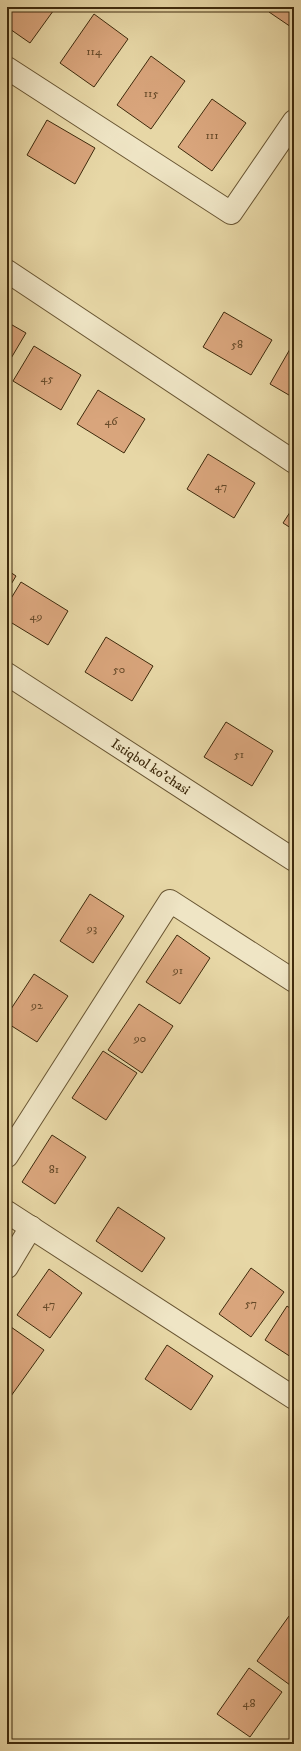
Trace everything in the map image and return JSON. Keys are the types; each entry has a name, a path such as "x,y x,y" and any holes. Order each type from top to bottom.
{"street":[{"path":"7,68 230,213 294,121"},
{"path":"7,272 294,462"},
{"name":"Istiqbol ko'chasi","path":"7,674 294,860"},
{"path":"7,1156 170,901 294,981"},
{"path":"7,1212 294,1398"},
{"path":"7,1266 31,1227"}],"building":[{"path":"7,7 56,7 30,43 7,27"},
{"path":"272,7 294,7 294,29 269,12"},
{"path":"94,14 128,39 94,87 60,63"},
{"path":"151,56 185,81 151,129 117,105"},
{"path":"212,99 246,123 212,171 178,147"},
{"path":"47,120 95,148 75,184 27,155"},
{"path":"224,312 272,340 251,375 203,347"},
{"path":"7,322 26,333 7,365"},
{"path":"34,346 81,375 61,410 13,381"},
{"path":"290,349 294,351 294,398 270,384"},
{"path":"98,390 145,419 124,453 77,424"},
{"path":"208,454 255,483 234,518 187,489"},
{"path":"294,506 294,530 283,523"},
{"path":"7,570 16,576 7,591"},
{"path":"21,582 68,611 48,645 7,620 7,605"},
{"path":"106,637 153,666 132,701 85,672"},
{"path":"226,722 273,751 252,786 204,757"},
{"path":"90,894 124,916 93,963 60,941"},
{"path":"177,935 210,958 180,1004 146,982"},
{"path":"34,974 68,996 37,1042 7,1023 7,1015"},
{"path":"139,1004 173,1026 142,1073 108,1050"},
{"path":"103,1051 137,1073 106,1120 72,1098"},
{"path":"52,1135 86,1157 55,1204 22,1182"},
{"path":"118,1207 165,1238 142,1272 96,1241"},
{"path":"251,1268 284,1292 251,1337 219,1314"},
{"path":"49,1269 82,1293 50,1338 17,1315"},
{"path":"287,1306 294,1311 294,1359 265,1340"},
{"path":"11,1327 44,1350 11,1396 7,1393 7,1333"},
{"path":"167,1345 213,1376 191,1410 145,1379"},
{"path":"289,1616 294,1619 294,1678 290,1685 257,1661"},
{"path":"249,1668 282,1692 250,1737 217,1714"}]}
